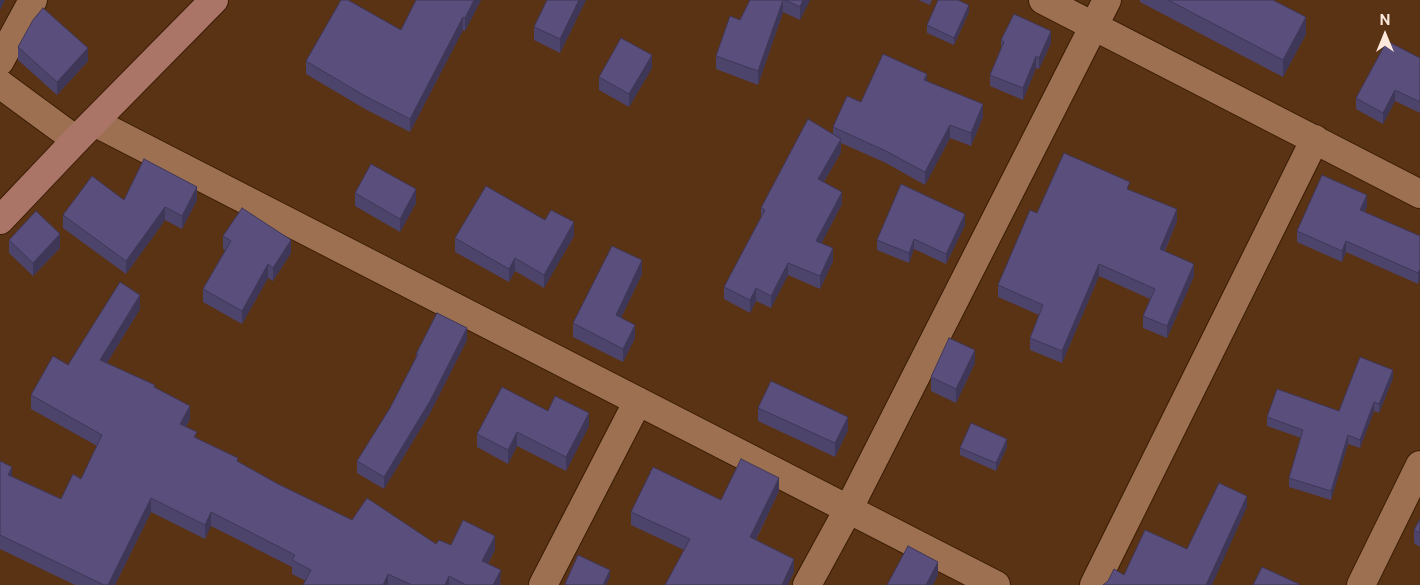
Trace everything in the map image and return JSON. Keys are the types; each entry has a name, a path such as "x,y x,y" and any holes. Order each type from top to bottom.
{"street":[{"path":"0,61 33,0"},
{"path":"0,220 214,0"},
{"path":"1043,0 1420,194"},
{"path":"807,585 849,508 1106,0"},
{"path":"0,84 85,131 638,401 996,585"},
{"path":"1094,585 1315,139"},
{"path":"543,585 638,401"},
{"path":"1361,585 1420,465"}],"building":[{"path":"341,0 348,0 401,30 416,0 474,0 465,18 463,17 410,119 365,96 306,61"},
{"path":"547,0 579,0 560,39 534,27"},
{"path":"750,0 783,0 758,71 716,56 730,16 740,20"},
{"path":"785,0 803,0 800,7"},
{"path":"938,0 958,0 969,5 954,38 927,25"},
{"path":"1168,0 1273,0 1306,17 1283,60"},
{"path":"43,8 88,48 57,82 18,47 33,20"},
{"path":"1014,14 1051,31 1039,58 1036,56 1023,88 990,75 1004,42 1001,40"},
{"path":"621,38 652,55 629,94 599,77"},
{"path":"1387,41 1420,58 1420,102 1395,90 1383,113 1356,98"},
{"path":"883,54 927,74 924,80 983,104 971,133 950,125 925,172 886,151 833,127 847,96 861,102"},
{"path":"808,119 841,139 818,179 842,192 816,241 833,248 820,276 788,263 771,296 756,288 750,300 724,287 765,210 761,208"},
{"path":"1064,153 1130,182 1127,189 1177,209 1160,249 1194,264 1167,326 1143,316 1155,289 1099,264 1062,351 1030,338 1043,305 998,285 1030,210 1037,213"},
{"path":"144,159 197,187 182,216 165,207 126,261 63,215 92,176 124,200"},
{"path":"371,164 416,189 400,219 355,193"},
{"path":"1322,175 1367,195 1360,210 1420,236 1420,269 1418,273 1346,241 1342,251 1297,231"},
{"path":"901,184 965,214 946,254 914,239 909,253 877,240"},
{"path":"486,186 545,220 551,210 574,222 544,275 515,258 509,269 455,238"},
{"path":"242,208 291,240 273,268 268,264 242,311 203,289 231,241 223,236"},
{"path":"36,211 60,234 33,263 9,240"},
{"path":"612,246 642,260 616,315 635,325 623,349 573,323"},
{"path":"120,282 140,295 100,360 155,385 154,387 190,406 180,424 197,432 194,437 238,458 237,461 278,484 352,520 367,498 436,544 439,540 451,545 463,520 495,536 482,561 501,570 493,585 466,585 449,576 445,585 412,585 388,574 383,585 303,585 311,570 292,560 295,555 211,512 205,525 151,498 108,585 104,585 0,535 0,461 12,467 8,475 61,499 73,474 81,479 102,435 31,395 53,356 68,365"},
{"path":"437,313 467,328 430,401 384,477 357,461 390,408"},
{"path":"949,338 975,350 956,389 931,377"},
{"path":"1360,357 1393,370 1379,404 1374,402 1360,440 1348,435 1331,491 1289,478 1303,430 1267,417 1277,389 1339,411"},
{"path":"771,381 848,417 835,443 758,408"},
{"path":"502,387 548,411 555,396 589,413 566,457 517,432 508,450 477,434"},
{"path":"971,423 1007,439 996,463 960,448"},
{"path":"741,459 779,478 750,537 794,559 782,585 665,585 690,539 631,512 653,467 721,500"},
{"path":"1219,483 1247,496 1206,585 1103,585 1108,581 1114,569 1124,575 1145,530 1187,549"},
{"path":"1420,519 1420,533 1414,530"},
{"path":"908,546 938,562 926,585 887,585"},
{"path":"578,555 610,570 603,585 565,584"},
{"path":"1262,567 1299,584 1299,585 1253,585"}]}
